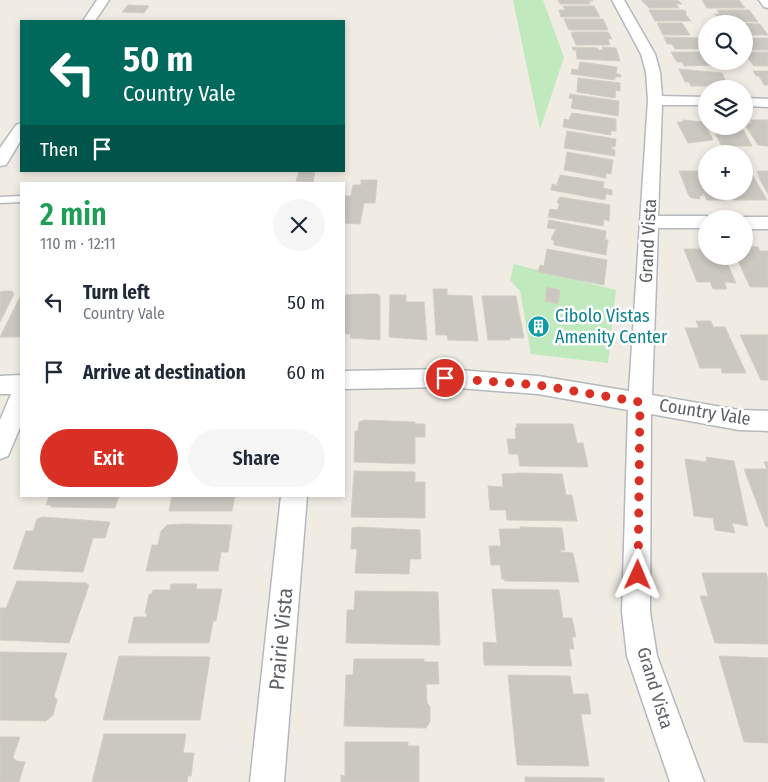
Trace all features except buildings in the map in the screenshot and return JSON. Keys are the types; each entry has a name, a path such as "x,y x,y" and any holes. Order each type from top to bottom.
{"street":[{"path":"90,20 103,0"},
{"name":"Grand Vista","path":"618,0 648,54 653,72 655,100 640,402 636,612 642,656 687,782"},
{"path":"765,0 768,4"},
{"path":"655,100 698,101"},
{"path":"753,102 768,103"},
{"path":"1,157 20,129"},
{"path":"648,222 698,222"},
{"path":"753,223 768,223"},
{"name":"Country Vale","path":"345,380 445,378 538,385 739,420 768,421"},
{"path":"0,385 20,384"},
{"path":"0,448 20,400"},
{"name":"Prairie Vista","path":"267,782 294,497"}],"lane":[{"path":"0,200 20,199"}],"green space":[{"path":"513,0 543,0 564,57 540,130"},
{"path":"514,264 616,290 608,363 531,354 520,291 510,280"}],"place":[{"name":"Cibolo Vistas Amenity Center","path":"539,326"}],"route":[{"path":"445,378 538,385 640,402 638,575"}]}
